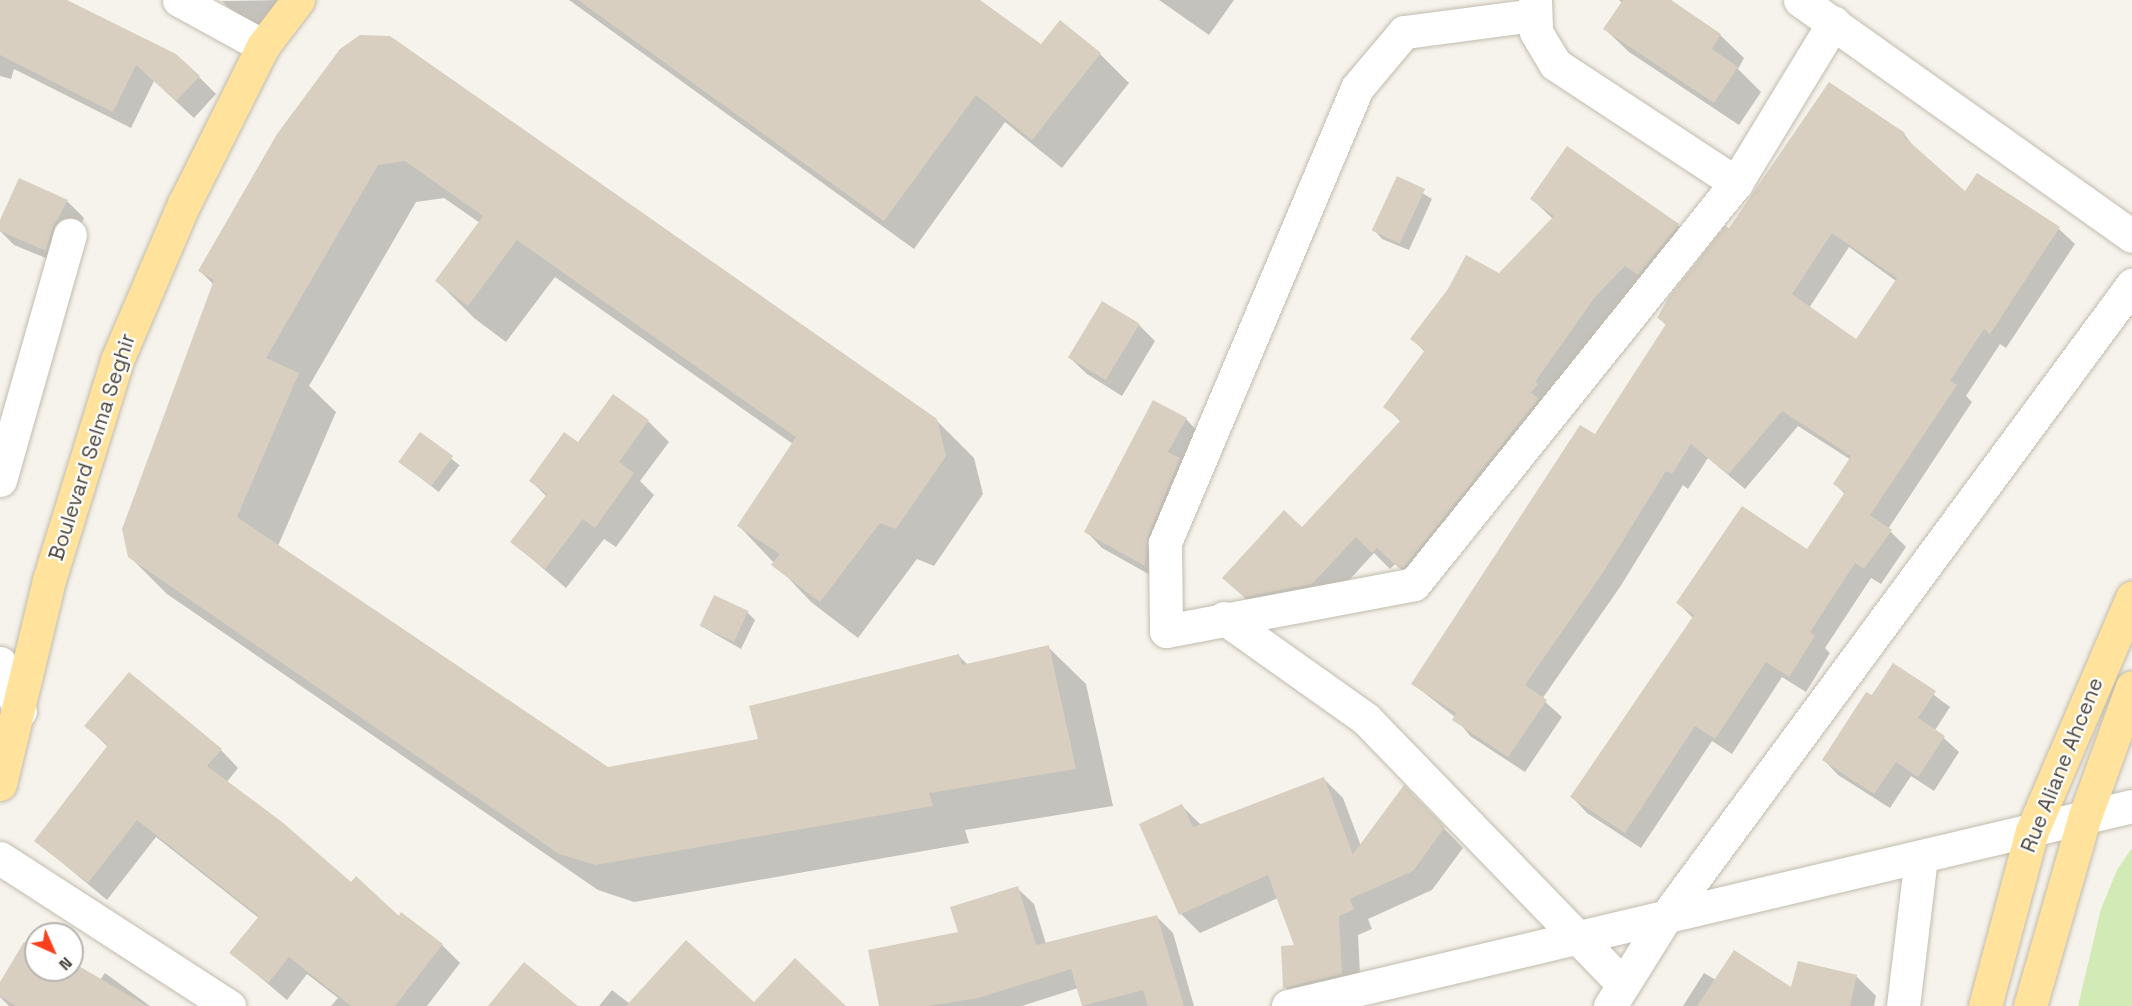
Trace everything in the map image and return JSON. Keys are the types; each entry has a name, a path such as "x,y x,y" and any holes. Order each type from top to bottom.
{"main road":[{"name":"Boulevard Selma Seghir","path":"0,784 20,711 49,580 117,360 184,204 263,46 298,0"},
{"name":"Rue Aliane Ahcene","path":"1985,1006 2032,831 2132,598"},
{"name":"Rue Aliane Ahcene","path":"2030,1006 2085,816 2132,687"}],"street":[{"path":"179,0 263,46"},
{"path":"1800,0 2132,236"},
{"path":"1736,183 1555,64 1542,47 1534,8 1404,32 1357,88 1165,543 1166,631 1224,618 1414,584 1736,183 1834,22"},
{"path":"0,480 70,235"},
{"path":"1224,618 1366,719 1581,938 1616,995 1665,918 2132,285"},
{"path":"0,663 20,711"},
{"path":"1288,1006 1921,858 2132,806"},
{"path":"0,858 230,1006"},
{"path":"1903,1006 1921,858"}],"green space":[{"path":"2132,848 2132,1006 2078,1006 2101,909 2117,870"}],"building":[{"path":"0,0 67,0 176,54 200,76 176,101 136,65 113,112 0,55"},
{"path":"578,0 980,0 1041,44 1060,20 1101,53 1032,140 976,95 884,221"},
{"path":"1623,0 1671,0 1721,34 1712,49 1738,67 1714,103 1603,29"},
{"path":"360,35 390,36 937,419 946,456 896,529 880,523 820,602 771,565 780,554 737,526 796,437 517,240 468,306 435,281 483,216 405,161 378,165 266,358 299,373 237,517 608,767 758,739 749,706 959,654 962,665 1049,645 1076,769 929,793 933,806 596,865 559,854 128,557 122,529 214,280 198,271 277,134 340,49"},
{"path":"1829,82 1905,133 1903,136 1965,191 1977,173 2060,227 1990,334 1984,329 1950,381 1957,385 1870,515 1892,530 1864,569 1855,563 1810,632 1815,636 1789,677 1766,662 1715,739 1695,726 1625,833 1570,797 1694,615 1676,603 1742,506 1807,549 1845,492 1833,484 1851,456 1782,411 1728,475 1691,444 1672,474 1666,471 1604,571 1525,685 1547,700 1508,757 1452,720 1456,713 1411,684 1580,425 1595,434 1666,324 1657,318 1669,297 1725,226 1729,228","holes":["1832,233 1897,278 1856,339 1792,294"]},
{"path":"1567,146 1679,224 1638,275 1625,266 1595,297 1535,382 1538,384 1531,393 1539,398 1404,567 1399,568 1377,548 1372,553 1356,537 1312,584 1244,597 1222,578 1284,510 1302,527 1401,420 1383,407 1425,350 1410,339 1448,289 1466,255 1499,273 1554,216 1530,199"},
{"path":"1397,176 1425,189 1400,243 1372,230"},
{"path":"19,178 68,200 52,229 46,251 0,231 0,220"},
{"path":"1102,301 1140,324 1106,380 1068,358"},
{"path":"613,394 649,420 619,462 634,473 595,528 583,519 545,569 510,542 547,494 529,481 564,432 578,442"},
{"path":"1153,400 1187,418 1168,452 1180,458 1148,536 1145,566 1084,532"},
{"path":"420,432 453,456 431,486 398,462"},
{"path":"714,595 748,611 734,642 700,626"},
{"path":"1893,663 1936,691 1918,718 1945,736 1918,777 1896,762 1874,794 1822,760 1866,692 1872,695"},
{"path":"129,672 222,749 207,766 282,822 351,882 356,876 399,916 401,912 443,944 395,1006 351,1006 289,957 268,983 229,953 259,916 137,820 88,883 34,841 108,745 84,726"},
{"path":"1324,777 1353,854 1404,785 1445,827 1413,871 1350,899 1354,910 1339,916 1342,974 1283,988 1281,946 1294,945 1268,875 1179,915 1139,824 1182,804 1193,827"},
{"path":"1018,886 1036,945 1157,915 1184,1006 1148,1006 1143,990 1082,1006 1071,969 978,998 929,1006 879,1006 868,950 958,932 950,907"},
{"path":"686,940 754,1002 795,958 846,1006 626,1006"},
{"path":"24,942 24,982 84,982 84,969 147,1006 16,1006 0,996 0,982"},
{"path":"1734,950 1791,987 1798,961 1857,975 1850,1006 1697,1006"},
{"path":"524,962 578,1006 488,1006"}]}
